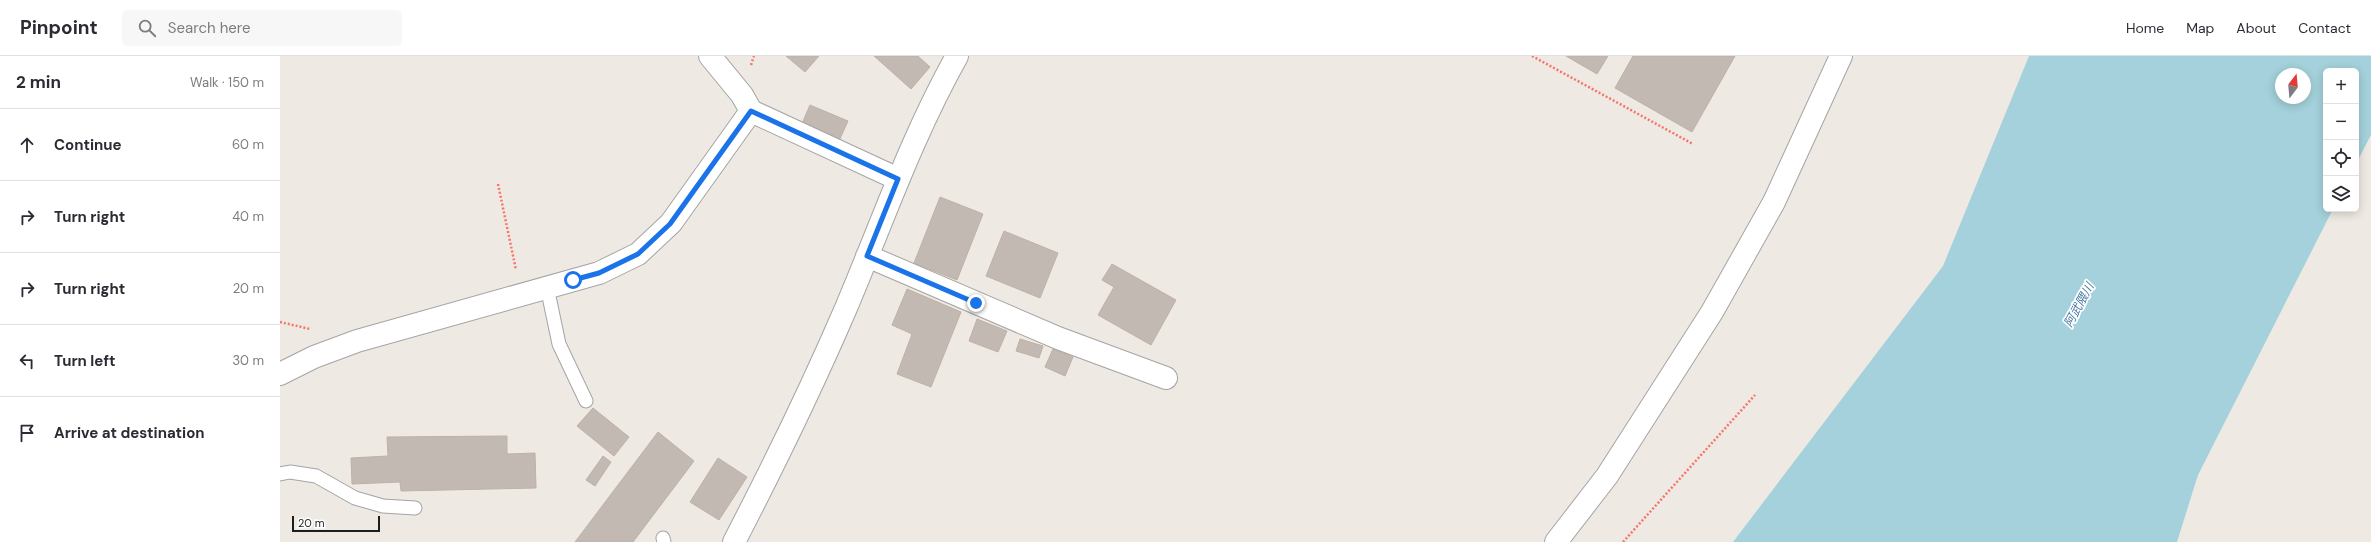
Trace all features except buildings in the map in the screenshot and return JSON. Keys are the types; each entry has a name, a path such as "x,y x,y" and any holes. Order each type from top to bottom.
{"street":[{"path":"710,56 742,95 751,111 898,179"},
{"path":"734,542 782,451 867,256 898,179 957,56"},
{"path":"1556,542 1607,476 1712,312 1774,202 1841,56"},
{"path":"280,374 314,357 357,341 599,273 638,254 670,224 751,111"},
{"path":"867,256 1058,338 1166,378"}],"lane":[{"path":"547,287 559,344 586,401"},
{"path":"280,474 290,472 316,476 355,498 383,506 416,508"}],"path":[{"path":"1532,56 1693,144"},
{"path":"498,184 521,294"},
{"path":"1623,542 1755,395"}],"water":[{"name":"阿武隈川","path":"2029,56 2371,56 2371,135 2359,158 2359,68 2323,68 2323,212 2331,212 2198,475 2177,542 1733,542 1943,266"}],"route":[{"path":"573,280 599,273 638,254 670,224 751,111 898,179 867,256 976,303"}]}
